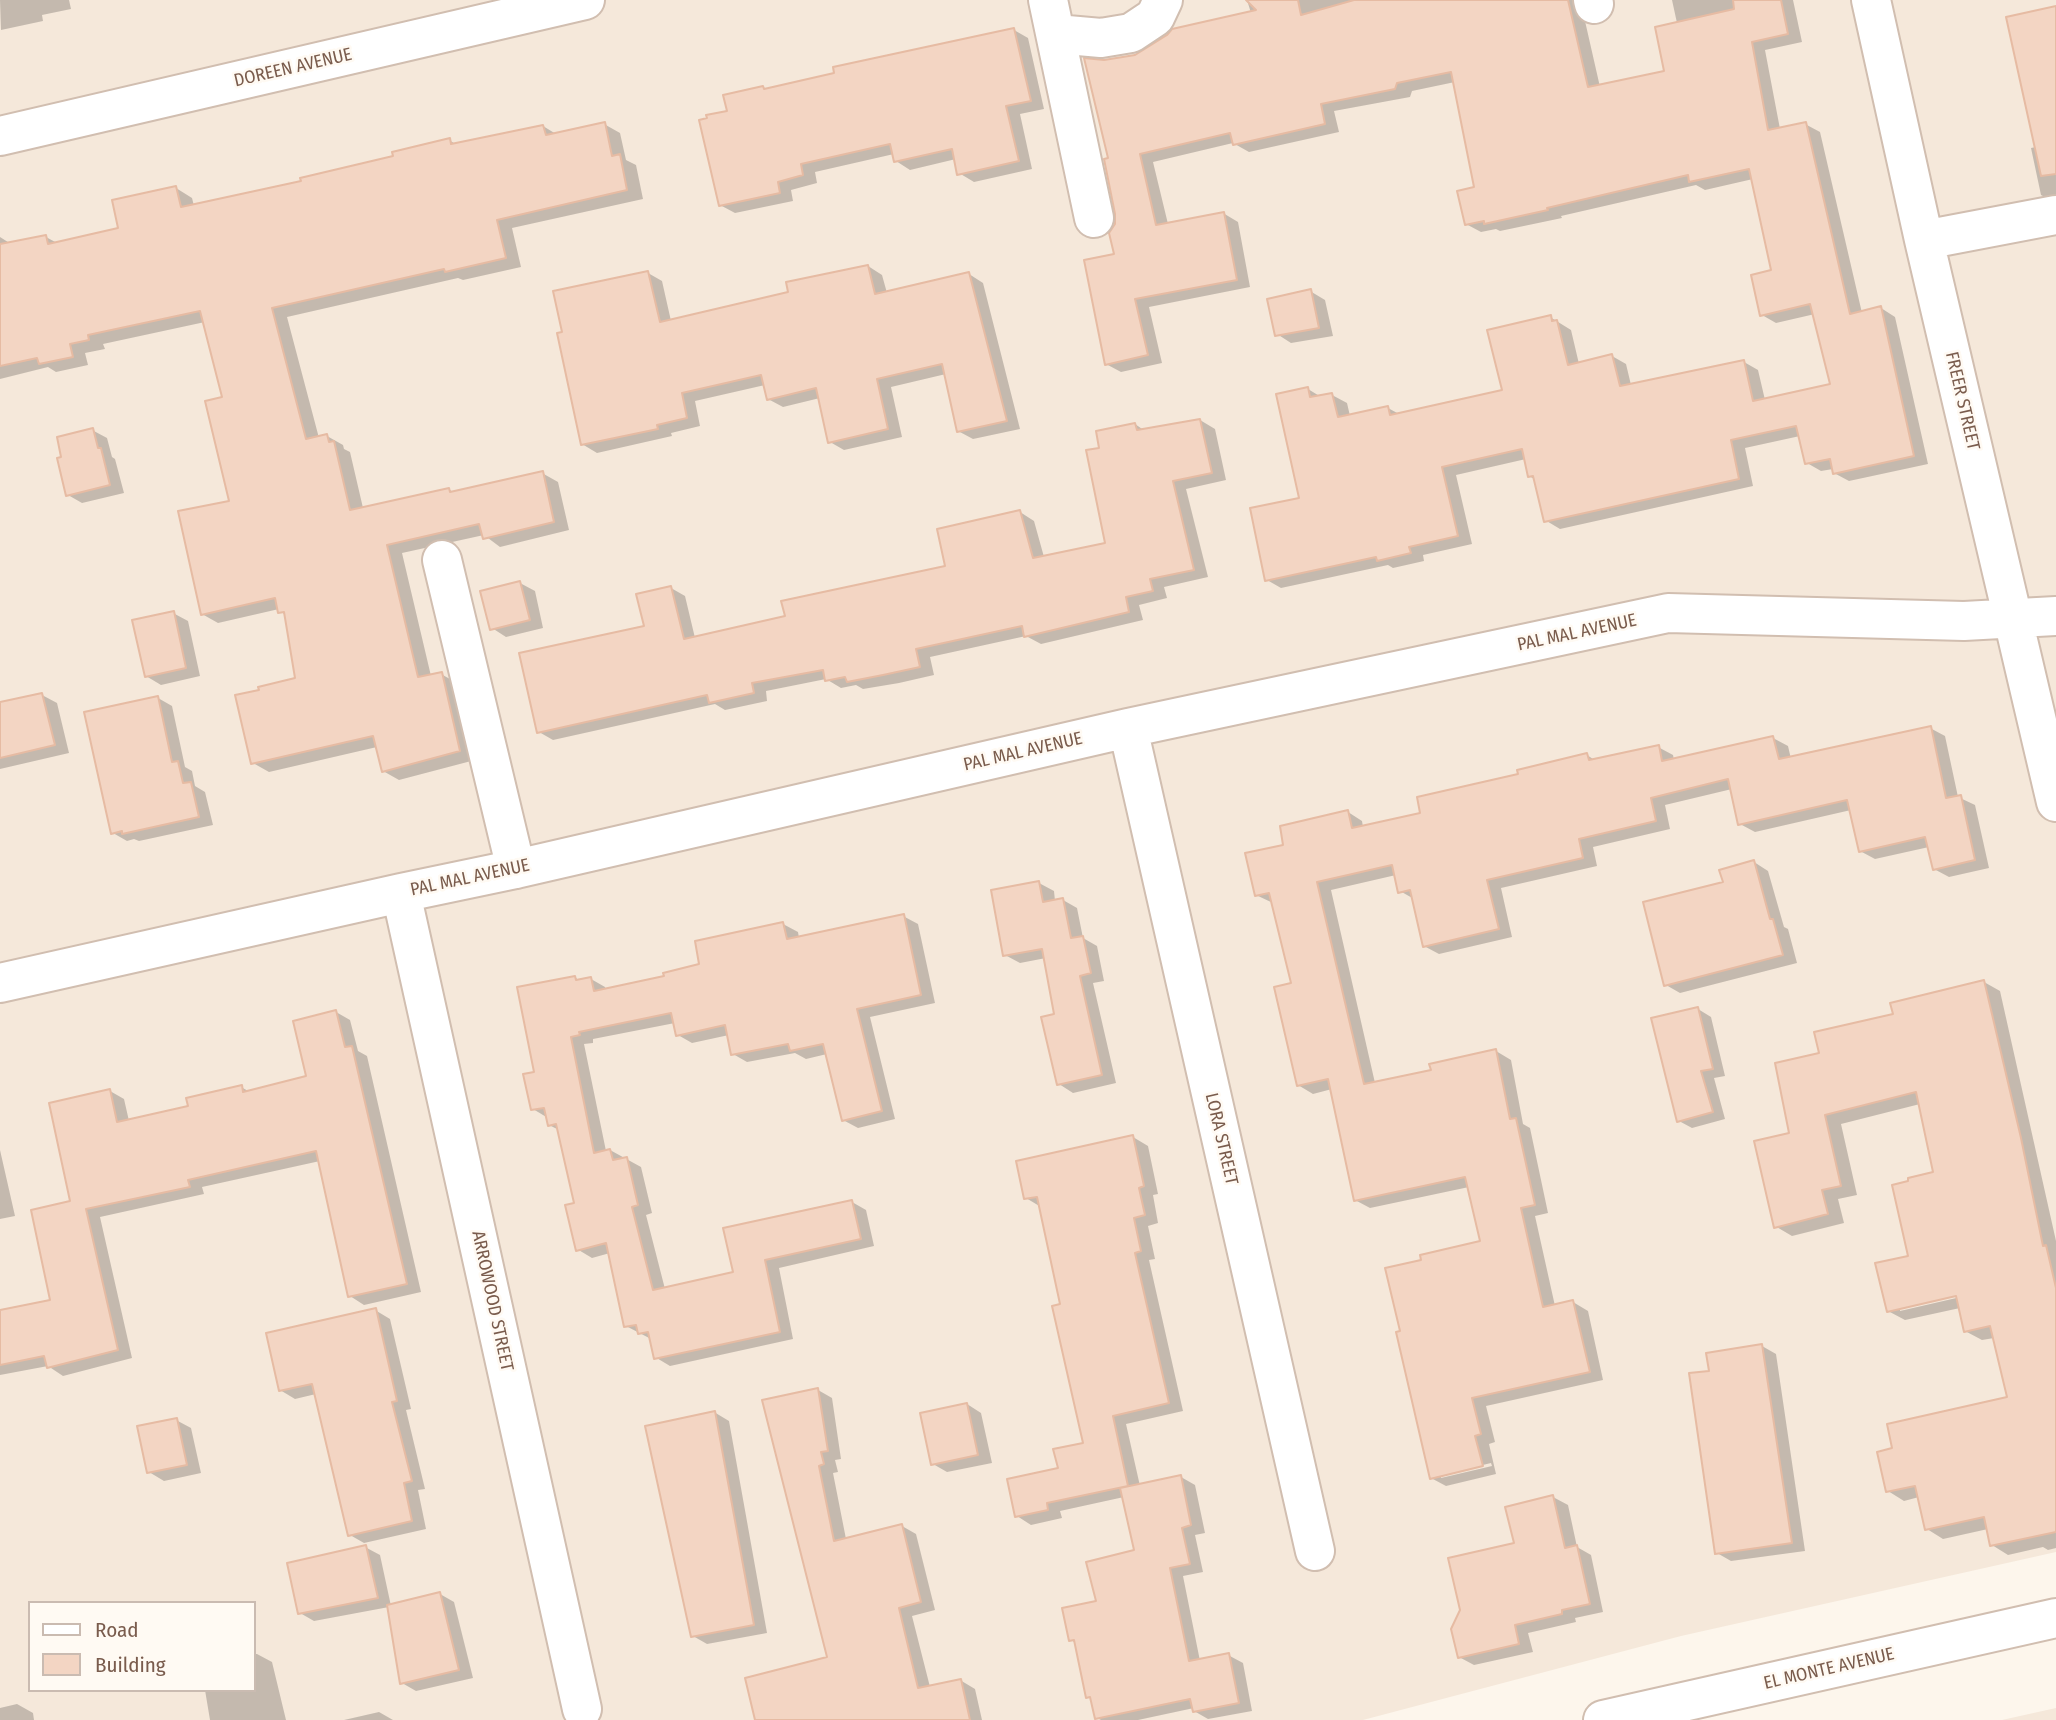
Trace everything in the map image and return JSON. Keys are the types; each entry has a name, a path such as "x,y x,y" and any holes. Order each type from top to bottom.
{"street":[{"name":"DOREEN AVENUE","path":"0,136 457,15 585,0"},
{"path":"1052,17 1101,38 1131,33 1155,17 1163,0"},
{"name":"FREER STREET","path":"1871,0 1924,240 2056,802"},
{"path":"1052,17 1094,218"},
{"path":"1924,240 2056,215"},
{"path":"442,560 516,869"},
{"name":"PAL MAL AVENUE","path":"0,983 516,869 1128,728 1668,614 1964,621 2056,616"},
{"name":"LORA STREET","path":"1128,728 1315,1551"},
{"name":"ARROWOOD STREET","path":"401,893 582,1709"},
{"name":"EL MONTE AVENUE","path":"1603,1720 2056,1618"}],"shaded area":[{"path":"0,0 2056,0 2056,1552 1681,1636 1363,1720 0,1720"},
{"path":"2056,1708 2056,1720 2002,1720"}],"building":[{"path":"1246,0 1298,0 1301,15 1354,0 1568,0 1588,87 1664,71 1655,27 1734,9 1733,0 1781,0 1788,34 1752,42 1768,130 1806,122 1850,314 1881,306 1914,456 1833,474 1830,459 1805,464 1796,426 1731,440 1739,479 1544,522 1533,476 1528,477 1522,449 1442,467 1458,536 1409,547 1411,553 1377,561 1376,557 1265,581 1250,508 1299,498 1276,394 1308,387 1310,397 1332,393 1338,417 1388,406 1390,415 1502,390 1487,330 1551,315 1552,321 1557,320 1568,365 1612,354 1620,386 1744,360 1753,401 1830,384 1810,304 1760,316 1751,275 1771,270 1749,169 1689,182 1688,175 1547,208 1548,210 1484,224 1484,221 1465,225 1457,191 1474,187 1451,72 1397,83 1395,89 1321,104 1325,124 1233,145 1230,133 1140,154 1156,225 1224,212 1237,280 1135,299 1148,355 1105,365 1084,260 1114,254 1109,233 1115,224 1115,214 1104,159 1108,158 1084,58 1104,60 1135,55 1172,29 1256,10"},
{"path":"2056,6 2056,174 2041,176 2006,17"},
{"path":"1014,28 1031,101 1006,106 1019,161 957,175 952,149 894,162 890,144 801,164 803,175 778,182 780,193 719,206 699,120 707,118 706,115 727,111 723,95 834,73 833,67"},
{"path":"605,122 612,156 620,154 627,190 497,220 506,258 445,272 444,269 272,308 306,439 327,434 329,442 334,441 350,510 449,488 450,492 543,471 554,522 483,539 479,524 387,545 418,677 442,672 460,751 382,772 373,736 251,764 235,695 295,678 284,612 278,613 275,598 201,615 178,511 229,501 205,401 222,397 200,311 88,335 89,340 70,344 73,357 39,364 37,358 0,366 0,244 46,235 48,244 118,228 112,200 176,186 181,207 301,181 300,178 393,156 392,152 450,138 451,144 543,125 546,135"},
{"path":"868,265 875,294 969,272 1007,421 957,432 942,364 877,379 888,429 828,443 816,388 767,400 761,375 682,393 687,418 657,425 658,429 581,445 557,333 562,332 553,291 648,271 660,322 788,292 786,282"},
{"path":"1311,289 1319,328 1275,336 1267,299"},
{"path":"1200,419 1212,473 1173,481 1194,570 1150,579 1153,591 1126,597 1129,612 1024,637 1022,626 916,649 920,667 883,675 847,682 845,677 825,681 823,670 752,683 754,693 709,703 707,695 537,733 519,653 644,626 636,594 671,586 684,639 785,616 781,601 945,566 937,529 1020,510 1033,558 1105,543 1086,450 1099,448 1096,431 1135,423 1137,430"},
{"path":"93,428 110,485 66,496 57,458 61,457 57,437"},
{"path":"520,581 530,620 490,630 480,591"},
{"path":"174,611 186,668 145,677 132,620"},
{"path":"42,693 55,745 0,758 0,702"},
{"path":"158,696 172,762 178,761 183,783 191,782 199,817 111,834 84,712"},
{"path":"1931,726 1946,798 1961,795 1975,860 1933,870 1925,837 1859,852 1847,800 1738,825 1728,779 1651,798 1656,821 1579,839 1583,858 1487,880 1499,929 1423,947 1410,890 1398,893 1392,865 1317,882 1364,1084 1431,1070 1429,1064 1496,1049 1510,1119 1516,1118 1535,1205 1521,1208 1543,1307 1573,1300 1590,1372 1472,1398 1481,1434 1475,1436 1483,1466 1430,1479 1396,1332 1400,1331 1385,1268 1421,1260 1420,1255 1480,1241 1465,1177 1354,1201 1328,1079 1297,1086 1274,987 1291,983 1269,893 1255,896 1245,853 1283,845 1280,826 1348,810 1352,828 1420,813 1417,797 1518,774 1517,770 1587,753 1589,760 1659,745 1662,761 1773,736 1779,759"},
{"path":"1754,860 1783,955 1664,986 1643,902 1723,882 1719,870"},
{"path":"1039,881 1043,902 1063,898 1071,938 1083,936 1091,973 1080,976 1102,1075 1057,1085 1041,1017 1054,1014 1042,949 1003,956 991,890"},
{"path":"904,914 921,995 857,1009 882,1111 842,1121 823,1044 790,1051 788,1044 731,1055 725,1025 676,1036 671,1013 579,1032 580,1035 571,1037 594,1153 610,1149 613,1160 627,1157 638,1205 632,1207 653,1290 733,1272 723,1228 852,1200 861,1239 765,1260 780,1332 654,1359 648,1332 638,1334 636,1325 624,1327 606,1243 576,1251 565,1205 574,1203 556,1124 548,1126 544,1108 531,1110 523,1074 534,1072 517,987 575,976 576,980 591,977 594,991 664,976 663,973 699,964 695,941 783,922 787,939"},
{"path":"1984,980 2043,1246 2046,1245 2056,1288 2056,1532 1990,1546 1984,1517 1925,1530 1915,1486 1886,1492 1877,1452 1892,1448 1887,1424 2007,1397 1990,1326 1964,1332 1956,1296 1887,1312 1875,1263 1908,1256 1892,1185 1933,1172 1916,1092 1825,1115 1841,1186 1822,1190 1828,1214 1774,1228 1754,1141 1789,1133 1775,1063 1819,1053 1814,1032 1893,1014 1890,1003"},
{"path":"1698,1007 1713,1069 1701,1071 1713,1112 1677,1122 1651,1018"},
{"path":"336,1010 345,1047 352,1046 407,1284 348,1297 316,1151 188,1180 190,1187 86,1209 118,1350 47,1368 44,1356 0,1365 0,1310 50,1300 31,1210 70,1201 49,1103 110,1089 117,1122 188,1106 186,1098 242,1085 243,1092 306,1076 293,1021"},
{"path":"1133,1135 1144,1186 1139,1188 1145,1215 1134,1218 1141,1251 1135,1253 1169,1403 1113,1416 1128,1486 1047,1503 1048,1510 1015,1517 1007,1479 1058,1468 1053,1449 1083,1443 1052,1306 1060,1304 1037,1197 1024,1199 1016,1161"},
{"path":"376,1308 397,1401 392,1402 412,1481 404,1483 412,1521 348,1536 312,1384 279,1391 266,1333"},
{"path":"1762,1344 1792,1543 1715,1554 1689,1373 1709,1371 1706,1353"},
{"path":"818,1388 828,1451 821,1452 824,1464 819,1466 834,1541 902,1524 921,1602 899,1608 918,1688 961,1679 970,1720 755,1720 745,1678 827,1657 762,1400"},
{"path":"967,1403 978,1455 931,1465 920,1413"},
{"path":"715,1411 754,1625 691,1637 645,1426"},
{"path":"177,1418 187,1465 147,1473 137,1426"},
{"path":"1181,1475 1191,1525 1182,1528 1190,1564 1170,1568 1189,1661 1229,1653 1239,1703 1193,1712 1190,1699 1095,1719 1090,1697 1086,1698 1074,1640 1069,1641 1062,1608 1096,1601 1086,1562 1134,1550 1120,1488"},
{"path":"1553,1495 1565,1548 1577,1545 1590,1604 1515,1625 1519,1644 1458,1658 1451,1629 1460,1610 1448,1558 1514,1543 1505,1507"},
{"path":"366,1545 378,1598 298,1614 287,1563"},
{"path":"440,1592 459,1670 400,1684 387,1605"}]}
